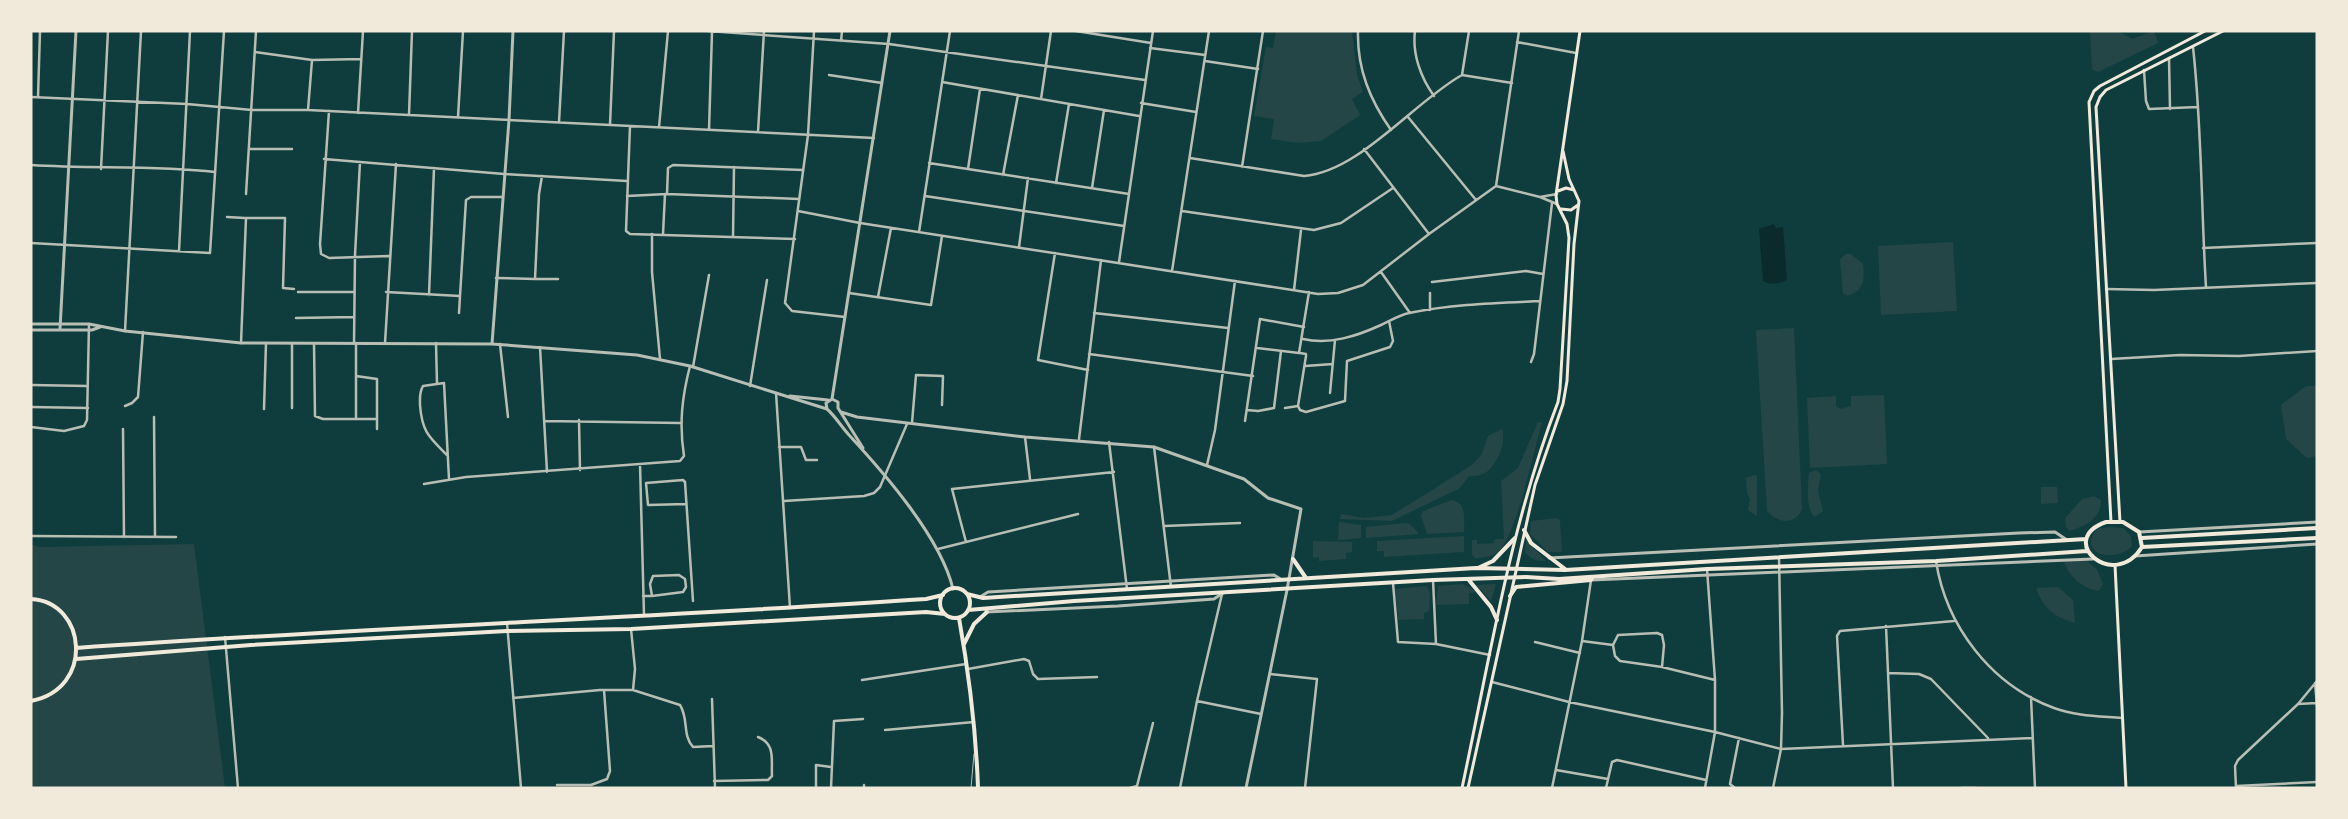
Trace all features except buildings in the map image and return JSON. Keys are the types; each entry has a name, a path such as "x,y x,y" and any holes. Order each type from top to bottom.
{"main road":[{"path":"1462,788 1514,538 1531,473 1558,402 1569,238 1567,224 1558,206 1557,192 1580,31"},
{"path":"2111,522 2089,102 2094,91 2100,86 2205,31"},
{"path":"2120,522 2096,107 2100,97 2106,90 2223,31"},
{"path":"1468,788 1537,476 1563,404 1567,381 1578,197 1567,173 1563,148"},
{"path":"1557,192 1570,188 1575,190"},
{"path":"1558,206 1571,210 1578,205"},
{"path":"2111,522 2130,525 2139,532 2142,538 2142,547 2135,556 2123,563 2105,565 2093,559 2087,551 2086,539 2098,525 2111,522"},
{"path":"2142,538 2317,528"},
{"path":"1524,530 1531,543 1565,570"},
{"path":"1476,568 1493,561 1514,538"},
{"path":"2142,547 2317,538"},
{"path":"966,594 980,597 1127,588 1171,588 1476,568 1565,570 2086,539"},
{"path":"1510,596 1516,587 1522,586 1707,569 1779,565 1937,562 2087,551"},
{"path":"1293,559 1306,578"},
{"path":"2114,565 2126,788"},
{"path":"76,660 226,647 507,631 631,629 926,612 959,618 968,610 981,608 1433,580 1505,578 1592,579"},
{"path":"1468,579 1491,606 1497,620"},
{"path":"76,648 225,637 790,608 926,599 943,596 953,589 962,590 966,594 970,602 968,610"},
{"path":"943,596 941,605 945,614"},
{"path":"31,599 48,602 57,608 70,626 75,637 76,648 76,660 70,676 58,690 48,696 31,700"},
{"path":"747,610 748,622"},
{"path":"964,644 974,624 987,612"},
{"path":"959,618 968,669 974,722 978,788"},
{"path":"187,640 188,650"}],"street":[{"path":"38,97 40,31"},
{"path":"60,329 76,31"},
{"path":"101,169 108,31"},
{"path":"125,331 141,31"},
{"path":"179,251 190,31"},
{"path":"31,243 210,254 224,31"},
{"path":"246,194 256,31"},
{"path":"358,112 363,31"},
{"path":"409,115 412,31"},
{"path":"458,118 463,31"},
{"path":"492,344 509,120 513,31"},
{"path":"559,122 564,31"},
{"path":"610,125 614,31"},
{"path":"659,128 668,31"},
{"path":"708,130 710,31 889,44 1145,80"},
{"path":"758,132 764,31"},
{"path":"814,31 808,135 785,303 792,311 845,318"},
{"path":"841,41 842,31"},
{"path":"827,409 845,318 890,31"},
{"path":"919,232 950,31"},
{"path":"1041,99 1051,31"},
{"path":"1076,31 1151,44"},
{"path":"1119,263 1152,31"},
{"path":"1172,271 1209,31"},
{"path":"1242,167 1264,31"},
{"path":"1358,31 1358,47 1364,80 1378,111 1391,130"},
{"path":"1414,31 1417,61 1427,86 1434,96"},
{"path":"1190,158 1304,176 1315,176 1340,165 1391,130 1462,75 1469,31"},
{"path":"798,211 891,228 1294,290 1338,293 1351,290 1363,285 1429,234 1496,186 1519,31"},
{"path":"1518,42 1576,53"},
{"path":"2193,46 2198,108 2206,287"},
{"path":"1150,48 1205,56"},
{"path":"255,52 312,60 362,59"},
{"path":"2169,58 2170,109"},
{"path":"308,110 312,60"},
{"path":"1205,60 1258,68"},
{"path":"2144,70 2147,106 2152,110 2198,108"},
{"path":"829,75 882,83"},
{"path":"1462,75 1512,83"},
{"path":"942,82 1139,116"},
{"path":"968,169 980,89"},
{"path":"1003,175 1018,95"},
{"path":"31,97 187,104 252,110 358,112 874,138"},
{"path":"1141,103 1196,112"},
{"path":"1056,183 1069,104"},
{"path":"1092,188 1104,110"},
{"path":"329,111 324,159 321,254 329,258 355,255 389,256"},
{"path":"1408,117 1476,200"},
{"path":"630,126 626,231 630,234 652,233 795,239"},
{"path":"249,149 292,149"},
{"path":"1364,149 1429,234"},
{"path":"324,159 504,174 627,181"},
{"path":"356,418 354,292 360,162"},
{"path":"929,163 1129,194"},
{"path":"385,343 386,292 396,164"},
{"path":"31,165 101,169 183,168 215,172"},
{"path":"663,234 668,168 670,165 803,170"},
{"path":"733,237 734,167"},
{"path":"429,295 434,168"},
{"path":"536,279 539,194 542,176"},
{"path":"1018,247 1028,178"},
{"path":"1496,186 1540,197 1558,206"},
{"path":"1182,212 1301,230 1328,228 1341,223 1393,188"},
{"path":"1540,197 1557,192"},
{"path":"627,196 666,194 799,199"},
{"path":"925,196 1124,226"},
{"path":"459,313 466,200 471,197 502,197"},
{"path":"1531,362 1534,354 1552,203"},
{"path":"227,217 285,218 282,288 294,289"},
{"path":"241,343 246,218"},
{"path":"878,297 891,228"},
{"path":"1294,290 1301,230"},
{"path":"652,233 652,272 660,359"},
{"path":"849,293 931,305 942,235"},
{"path":"2203,248 2317,243"},
{"path":"1055,253 1038,360 1088,370"},
{"path":"1079,439 1101,260"},
{"path":"1432,282 1526,271 1543,274"},
{"path":"1381,272 1410,313"},
{"path":"424,484 449,479 580,470 683,460 680,422 683,392 692,367 709,275"},
{"path":"496,278 558,279"},
{"path":"750,386 767,280"},
{"path":"1207,465 1215,430 1235,280"},
{"path":"2106,289 2317,283"},
{"path":"298,292 354,292"},
{"path":"386,292 460,296"},
{"path":"1299,353 1303,339 1309,292"},
{"path":"1430,293 1430,310"},
{"path":"1303,339 1336,340 1365,332 1410,313 1468,304 1540,301"},
{"path":"1094,313 1228,328"},
{"path":"296,318 354,317"},
{"path":"1245,421 1260,319 1304,327"},
{"path":"1257,348 1306,354 1298,406 1300,410 1306,412 1346,400 1346,362 1390,347 1393,341 1389,321"},
{"path":"31,324 89,324 125,331 241,343 500,344 628,354 692,367 832,412 840,425 885,475 938,548 953,589"},
{"path":"31,427 64,431 84,426 87,420 88,408 89,324"},
{"path":"31,330 88,330 100,327"},
{"path":"125,406 132,403 138,397 143,332"},
{"path":"1330,393 1336,340"},
{"path":"264,409 266,343"},
{"path":"436,343 437,384"},
{"path":"292,344 292,408"},
{"path":"314,344 315,416 323,419 377,419"},
{"path":"500,344 508,417"},
{"path":"540,347 547,472"},
{"path":"1247,410 1258,411 1274,408 1281,351"},
{"path":"2110,359 2180,355 2239,356 2317,351"},
{"path":"1089,354 1253,376"},
{"path":"1305,366 1333,364"},
{"path":"784,501 864,496 874,493 880,487 910,423 916,375 943,376 942,405"},
{"path":"356,376 377,379 377,429"},
{"path":"448,456 428,437 421,421 420,392 423,386 444,383 448,456 449,479"},
{"path":"31,385 88,386"},
{"path":"776,393 778,447 784,501 790,608"},
{"path":"787,396 838,402 838,408 865,453"},
{"path":"1285,408 1298,406"},
{"path":"31,407 88,408"},
{"path":"832,412 838,408"},
{"path":"841,412 857,417 1025,437 1079,439 1154,447 1244,479 1268,498 1301,509 1287,590 1246,788"},
{"path":"154,417 155,537"},
{"path":"579,420 580,470"},
{"path":"545,421 680,422"},
{"path":"123,429 124,537"},
{"path":"1025,437 1030,479"},
{"path":"1109,442 1127,588 1274,576 1282,580"},
{"path":"778,447 801,447 806,460 818,460"},
{"path":"1154,447 1171,588"},
{"path":"640,464 644,615"},
{"path":"966,542 952,489 1030,479 1114,472"},
{"path":"686,504 648,505 646,483 683,480 686,504 693,601"},
{"path":"938,548 1078,514"},
{"path":"2139,532 2317,522"},
{"path":"1164,526 1240,523"},
{"path":"1549,558 2019,533 2055,532 2068,540"},
{"path":"31,536 176,537"},
{"path":"2135,556 2317,544"},
{"path":"1773,788 1781,749 1779,556"},
{"path":"1552,788 1580,653 1592,579 1707,575 1937,562 2093,559"},
{"path":"1937,562 1944,596 1954,621 1989,665 2011,685 2054,708 2081,716 2122,718"},
{"path":"1705,788 1715,732 1715,680 1707,569"},
{"path":"644,596 652,596 683,592 686,587 685,579 679,575 653,576 650,584 652,596"},
{"path":"1433,580 1436,644"},
{"path":"1393,583 1398,642 1436,644 1490,655"},
{"path":"981,608 987,612 1214,599 1223,593"},
{"path":"1180,788 1197,701 1223,593"},
{"path":"1843,745 1837,636 1840,631 1954,621"},
{"path":"507,622 521,788"},
{"path":"1886,626 1893,788"},
{"path":"631,629 635,669 633,690"},
{"path":"1662,667 1664,645 1662,635 1657,633 1618,636 1613,646 1615,656 1620,661 1662,667 1715,680"},
{"path":"225,637 238,788"},
{"path":"1582,641 1613,646"},
{"path":"1534,642 1580,653"},
{"path":"968,669 1024,659 1029,661 1033,674 1038,679 1097,677"},
{"path":"862,680 967,663"},
{"path":"1269,673 1316,679 1305,788"},
{"path":"1888,673 1918,674 1931,679 1988,739"},
{"path":"1491,681 1570,702 1715,732 1781,749 2032,738"},
{"path":"2316,682 2298,704 2238,760 2236,766 2236,787 2317,782"},
{"path":"2298,704 2317,704 2316,682"},
{"path":"514,698 604,690 633,690 680,705 684,716 687,741 693,747 713,746"},
{"path":"557,785 591,785 607,779 610,771 604,690"},
{"path":"2031,697 2035,788"},
{"path":"712,699 715,788"},
{"path":"1197,701 1261,714"},
{"path":"831,788 834,721 863,719"},
{"path":"885,730 974,722"},
{"path":"1130,788 1137,786 1153,724"},
{"path":"714,781 768,780 772,776 771,746 766,740 758,737"},
{"path":"1735,788 1730,784 1739,738"},
{"path":"1606,788 1612,762 1617,760 1706,780"},
{"path":"816,788 816,765 831,767"},
{"path":"1556,770 1608,779"},
{"path":"1962,788 1976,788"}],"lane":[{"path":"971,788 976,744"}],"shaded area":[{"path":"1276,31 1352,31 1357,75 1363,92 1352,99 1360,115 1321,141 1298,143 1271,139 1274,119 1254,116 1266,47 1273,48"},
{"path":"2090,31 2118,31 2132,39 2154,31 2158,43 2098,72 2092,69"},
{"path":"1774,224 1776,228 1783,227 1787,280 1772,284 1763,281 1759,229"},
{"path":"1953,242 1957,311 1881,315 1878,246"},
{"path":"1846,254 1851,254 1863,264 1864,275 1862,284 1857,291 1847,296 1843,293 1840,259"},
{"path":"1794,328 1802,509 1795,518 1786,521 1776,518 1767,511 1756,330"},
{"path":"2306,386 2317,386 2317,456 2307,458 2286,439 2281,405"},
{"path":"1884,395 1887,464 1810,468 1807,398 1836,396 1836,406 1840,409 1851,406 1851,396"},
{"path":"1538,422 1542,423 1524,492 1511,530 1497,553 1475,558 1472,555 1472,540 1477,540 1477,544 1494,543 1495,539 1504,539 1501,481 1518,468"},
{"path":"1502,429 1502,447 1493,465 1483,474 1469,476 1460,488 1392,521 1340,519 1341,514 1364,518 1392,515 1472,465 1482,454 1488,436"},
{"path":"1816,470 1821,475 1818,491 1823,511 1815,517 1808,503 1808,490 1809,473"},
{"path":"1754,475 1757,476 1757,516 1748,510 1750,499 1747,493 1746,478"},
{"path":"2041,487 2057,487 2058,503 2041,504"},
{"path":"2094,496 2101,500 2096,517 2087,524 2070,531 2066,527 2065,518 2082,499"},
{"path":"1452,500 1460,505 1464,513 1464,532 1427,534 1421,516 1423,511"},
{"path":"1557,518 1560,521 1562,552 1548,552 1530,534 1531,521"},
{"path":"1339,522 1361,525 1361,538 1338,540"},
{"path":"1410,524 1419,534 1366,538 1366,527"},
{"path":"2123,528 2131,536 2132,546 2125,551 2108,555 2100,554 2094,550 2091,545 2092,538 2097,529"},
{"path":"1464,536 1464,552 1384,557 1384,551 1377,551 1377,541"},
{"path":"1526,540 1546,561 1534,560 1525,552"},
{"path":"1313,541 1352,542 1352,552 1346,553 1346,559 1319,561 1319,557 1313,558"},
{"path":"194,544 225,788 31,788 31,545 41,547"},
{"path":"2064,561 2087,561 2097,570 2103,584 2099,591 2087,588 2077,581 2069,572"},
{"path":"1463,584 1476,592 1469,593 1469,604 1436,605 1438,586"},
{"path":"1495,584 1491,601 1476,585"},
{"path":"1427,586 1430,593 1429,611 1424,613 1424,619 1398,620 1395,589"},
{"path":"2058,587 2073,600 2075,623 2061,618 2050,611 2042,601 2036,588"}]}
